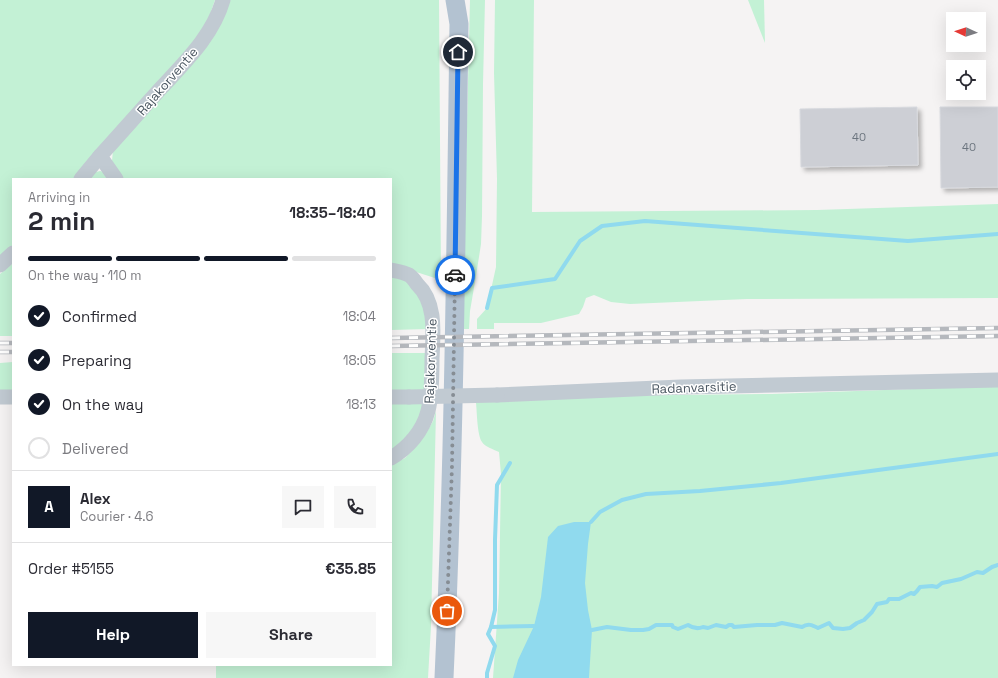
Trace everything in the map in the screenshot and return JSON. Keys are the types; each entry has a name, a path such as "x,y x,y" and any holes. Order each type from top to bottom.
{"main road":[{"path":"444,678 452,458 455,304 459,24 455,0"},
{"path":"459,24 464,0"}],"street":[{"name":"Rajakorventie","path":"82,178 192,54 208,33 216,19 223,0"},
{"path":"100,156 115,178"},
{"path":"0,265 12,255"},
{"name":"Rajakorventie","path":"392,270 409,275 422,289 430,303 433,329 432,374 428,411 422,427 412,442 392,457"},
{"name":"Radanvarsitie","path":"392,397 498,395 681,387 998,380"},
{"path":"0,397 12,396"}],"green space":[{"path":"0,0 215,0 207,23 195,40 75,178 12,178 12,246 0,257"},
{"path":"227,0 439,0 441,280 392,265 392,178 120,178 112,161 113,150"},
{"path":"470,0 485,0 482,216 481,244 470,311 469,329 462,329"},
{"path":"495,0 534,0 532,212 817,210 998,204 998,298 747,299 630,304 611,302 594,295 586,298 579,314 541,323 494,323 494,329 477,329 477,319 487,308 496,267 497,179 494,73"},
{"path":"748,0 764,0 765,43"},
{"path":"100,171 104,172 111,178 88,178 92,173"},
{"path":"12,264 12,336 0,336 0,274"},
{"path":"392,277 406,280 424,302 428,329 392,330"},
{"path":"392,353 429,353 427,390 392,390"},
{"path":"12,362 12,392 0,392 0,363"},
{"path":"998,386 998,678 493,678 499,593 501,474 499,452 489,448 480,439 476,403 498,397 772,394"},
{"path":"392,402 426,403 417,429 392,453"},
{"path":"436,411 431,626 428,678 216,678 216,666 392,666 392,464 405,458 419,443 433,421"}],"water":[{"path":"574,522 591,522 585,583 592,630 589,678 513,678 518,660 534,626 541,597 548,537 558,526"}],"building":[{"path":"917,107 918,165 801,167 800,109"},
{"path":"940,107 998,107 998,187 941,188"}],"waterway":[{"path":"487,308 492,288 555,279 580,241 602,226 645,221 908,241 998,234"},
{"path":"591,522 600,512 622,500 646,494 700,491 781,483 998,454"},
{"path":"510,463 497,485 495,610 491,627 534,626"},
{"path":"592,630 607,627 643,630 649,629 656,625 672,625 678,629 688,625 698,628 708,628 716,625 726,627 732,625 734,627 775,625 782,623 802,627 810,625 818,628 829,623 833,628 850,628 864,620 877,604 887,602 889,599 899,599 911,593 914,594 920,587 937,587 942,583 961,579 977,572 983,573 998,565"},
{"path":"487,678 487,673 495,646 488,634 491,627"}],"railway":[{"path":"392,338 998,328"},
{"path":"392,346 998,336"},
{"path":"0,343 12,343"},
{"path":"0,352 12,352"}],"way so far":[{"path":"447,611 452,466 455,275"}],"route":[{"path":"455,275 458,52"}]}
